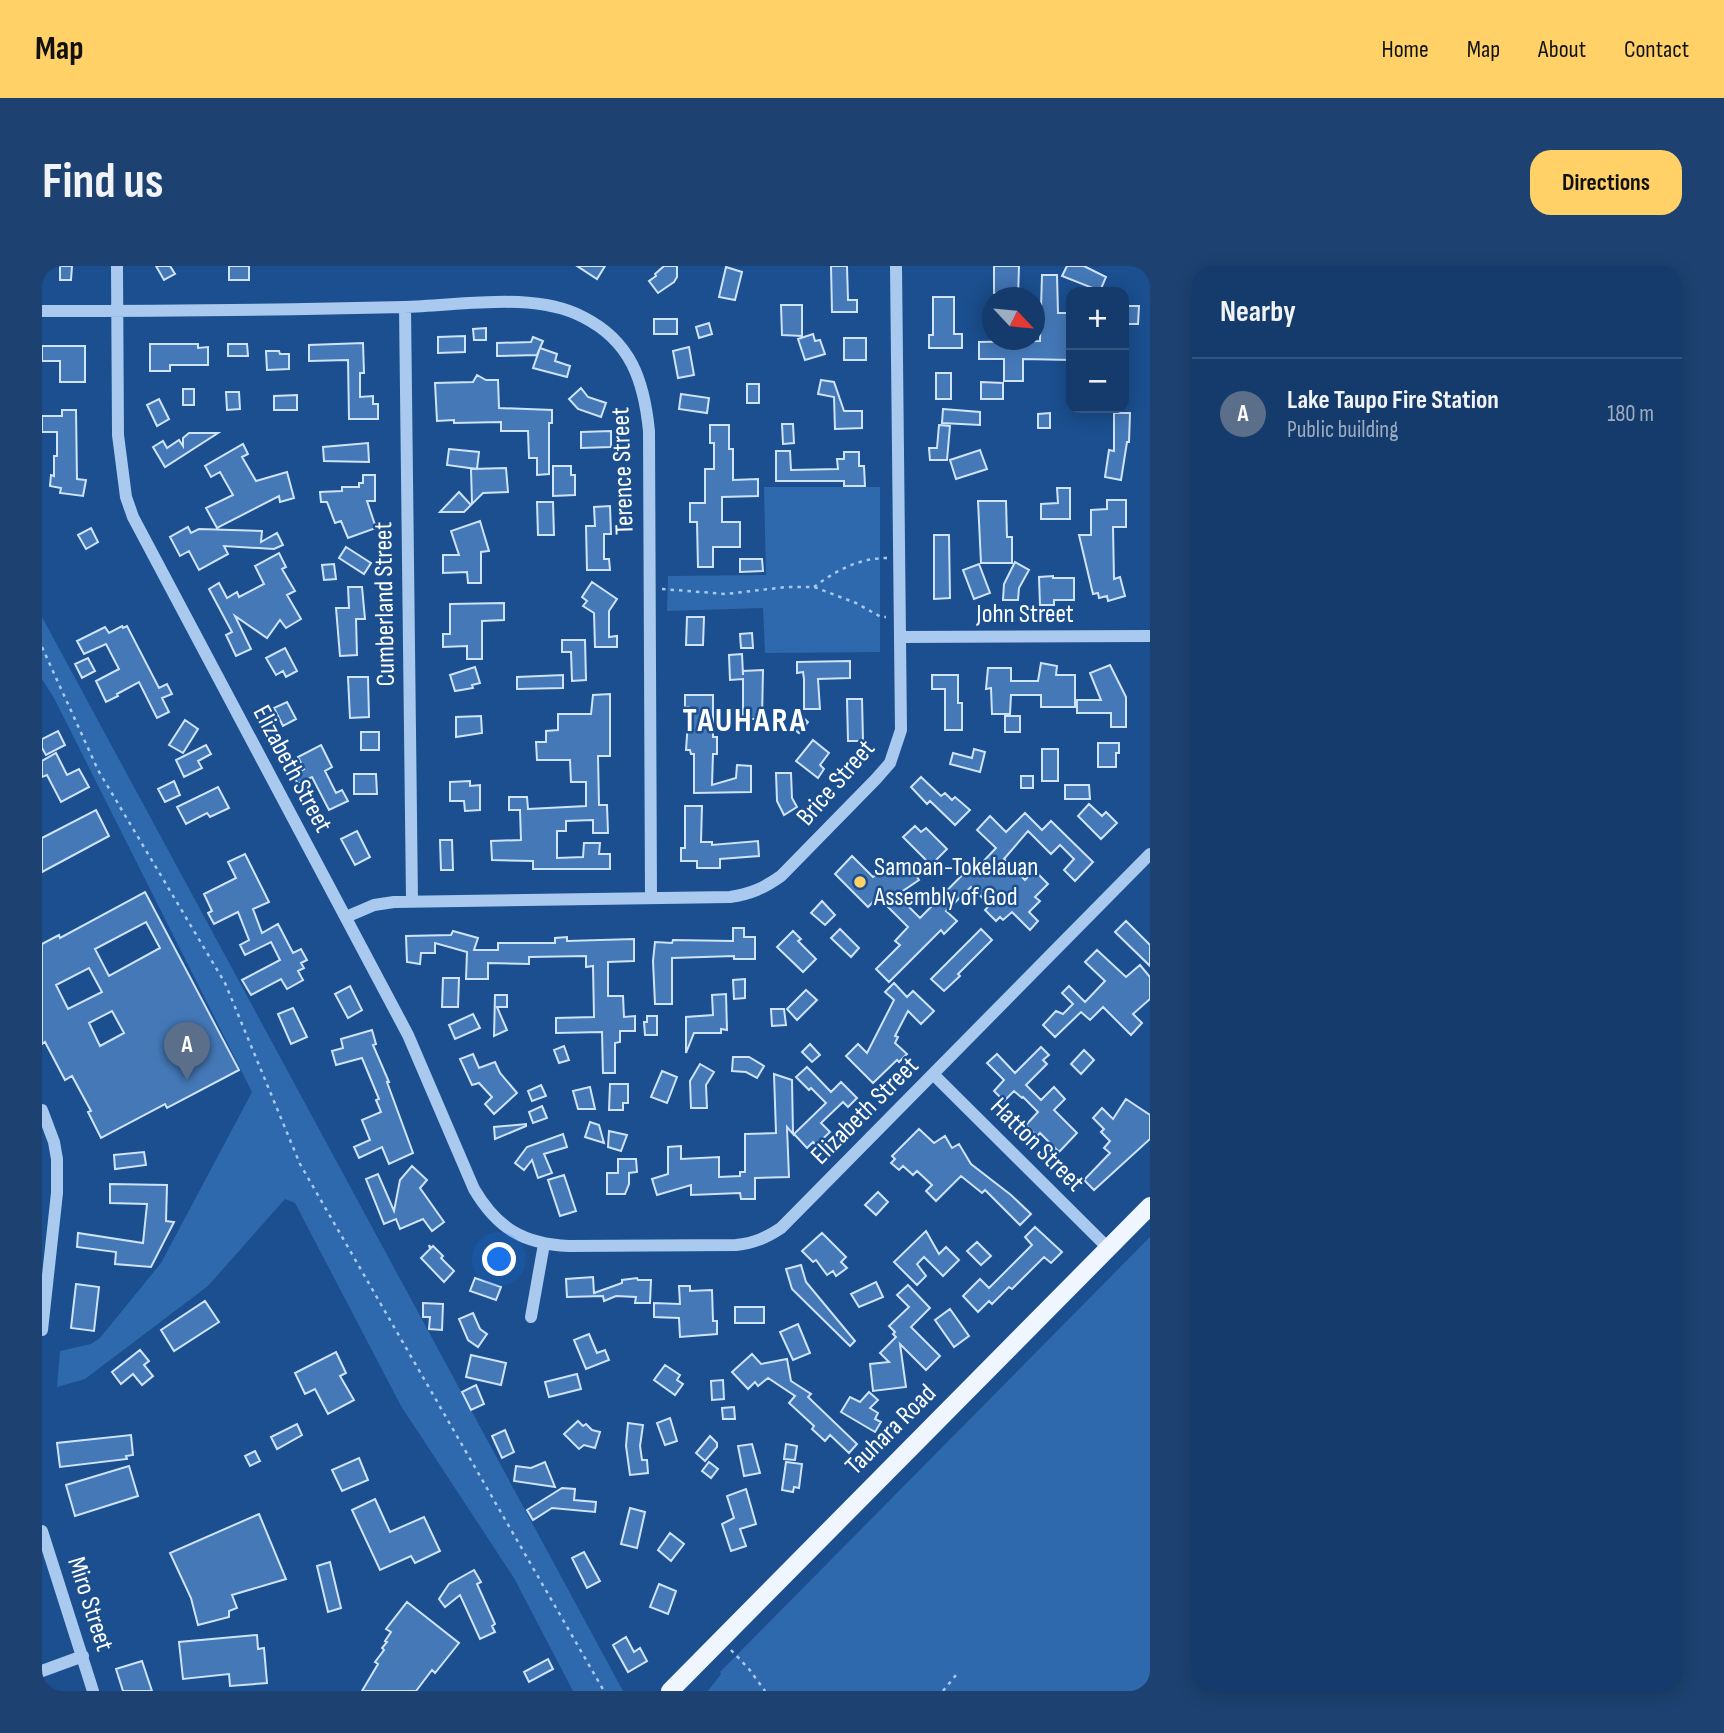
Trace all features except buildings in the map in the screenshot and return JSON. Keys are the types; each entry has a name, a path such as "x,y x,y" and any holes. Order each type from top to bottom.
{"main road":[{"name":"Tauhara Road","path":"670,1691 1150,1206"}],"street":[{"name":"Elizabeth Street","path":"117,266 119,457 126,497 133,517 408,1035 463,1167 485,1207 512,1232 544,1244 569,1246 736,1245 767,1238 781,1228 1150,855"},
{"name":"Brice Street","path":"346,917 374,905 412,901 730,897 764,889 781,876 876,779 890,762 901,730 896,266"},
{"name":"Terence Street","path":"42,311 405,307 522,302 547,305 583,317 600,327 617,343 632,360 640,380 646,401 649,431 651,898"},
{"name":"Cumberland Street","path":"405,307 412,901"},
{"name":"John Street","path":"901,637 1150,636"},
{"name":"Hatton Street","path":"933,1074 1108,1248"},
{"path":"42,1110 58,1159 57,1193 42,1329"},
{"path":"531,1317 544,1244"},
{"name":"Miro Street","path":"42,1531 93,1691"},
{"path":"42,1671 83,1656"}],"path":[{"path":"814,587 836,570 877,558 900,558"},
{"path":"648,589 726,594 814,587 856,603 881,617 900,617"},
{"path":"42,647 97,770 225,983 300,1164 604,1691"},
{"path":"721,1639 765,1691"},
{"path":"943,1691 956,1675"}],"shaded area":[{"path":"764,487 880,487 880,652 765,653 763,608 667,611 668,576 766,575"},
{"path":"42,617 623,1691 573,1691 514,1578 401,1406 295,1203 285,1199 208,1286 85,1379 57,1387 60,1351 91,1344 100,1338 161,1263 252,1092 42,679"},
{"path":"1150,1237 1150,1691 708,1691 720,1672"}],"place":[{"name":"Samoan-Tokelauan Assembly of God","path":"860,882"},
{"name":"Lake Taupo Fire Station","path":"187,1080"}],"district":[{"name":"TAUHARA","path":"745,721"}]}
